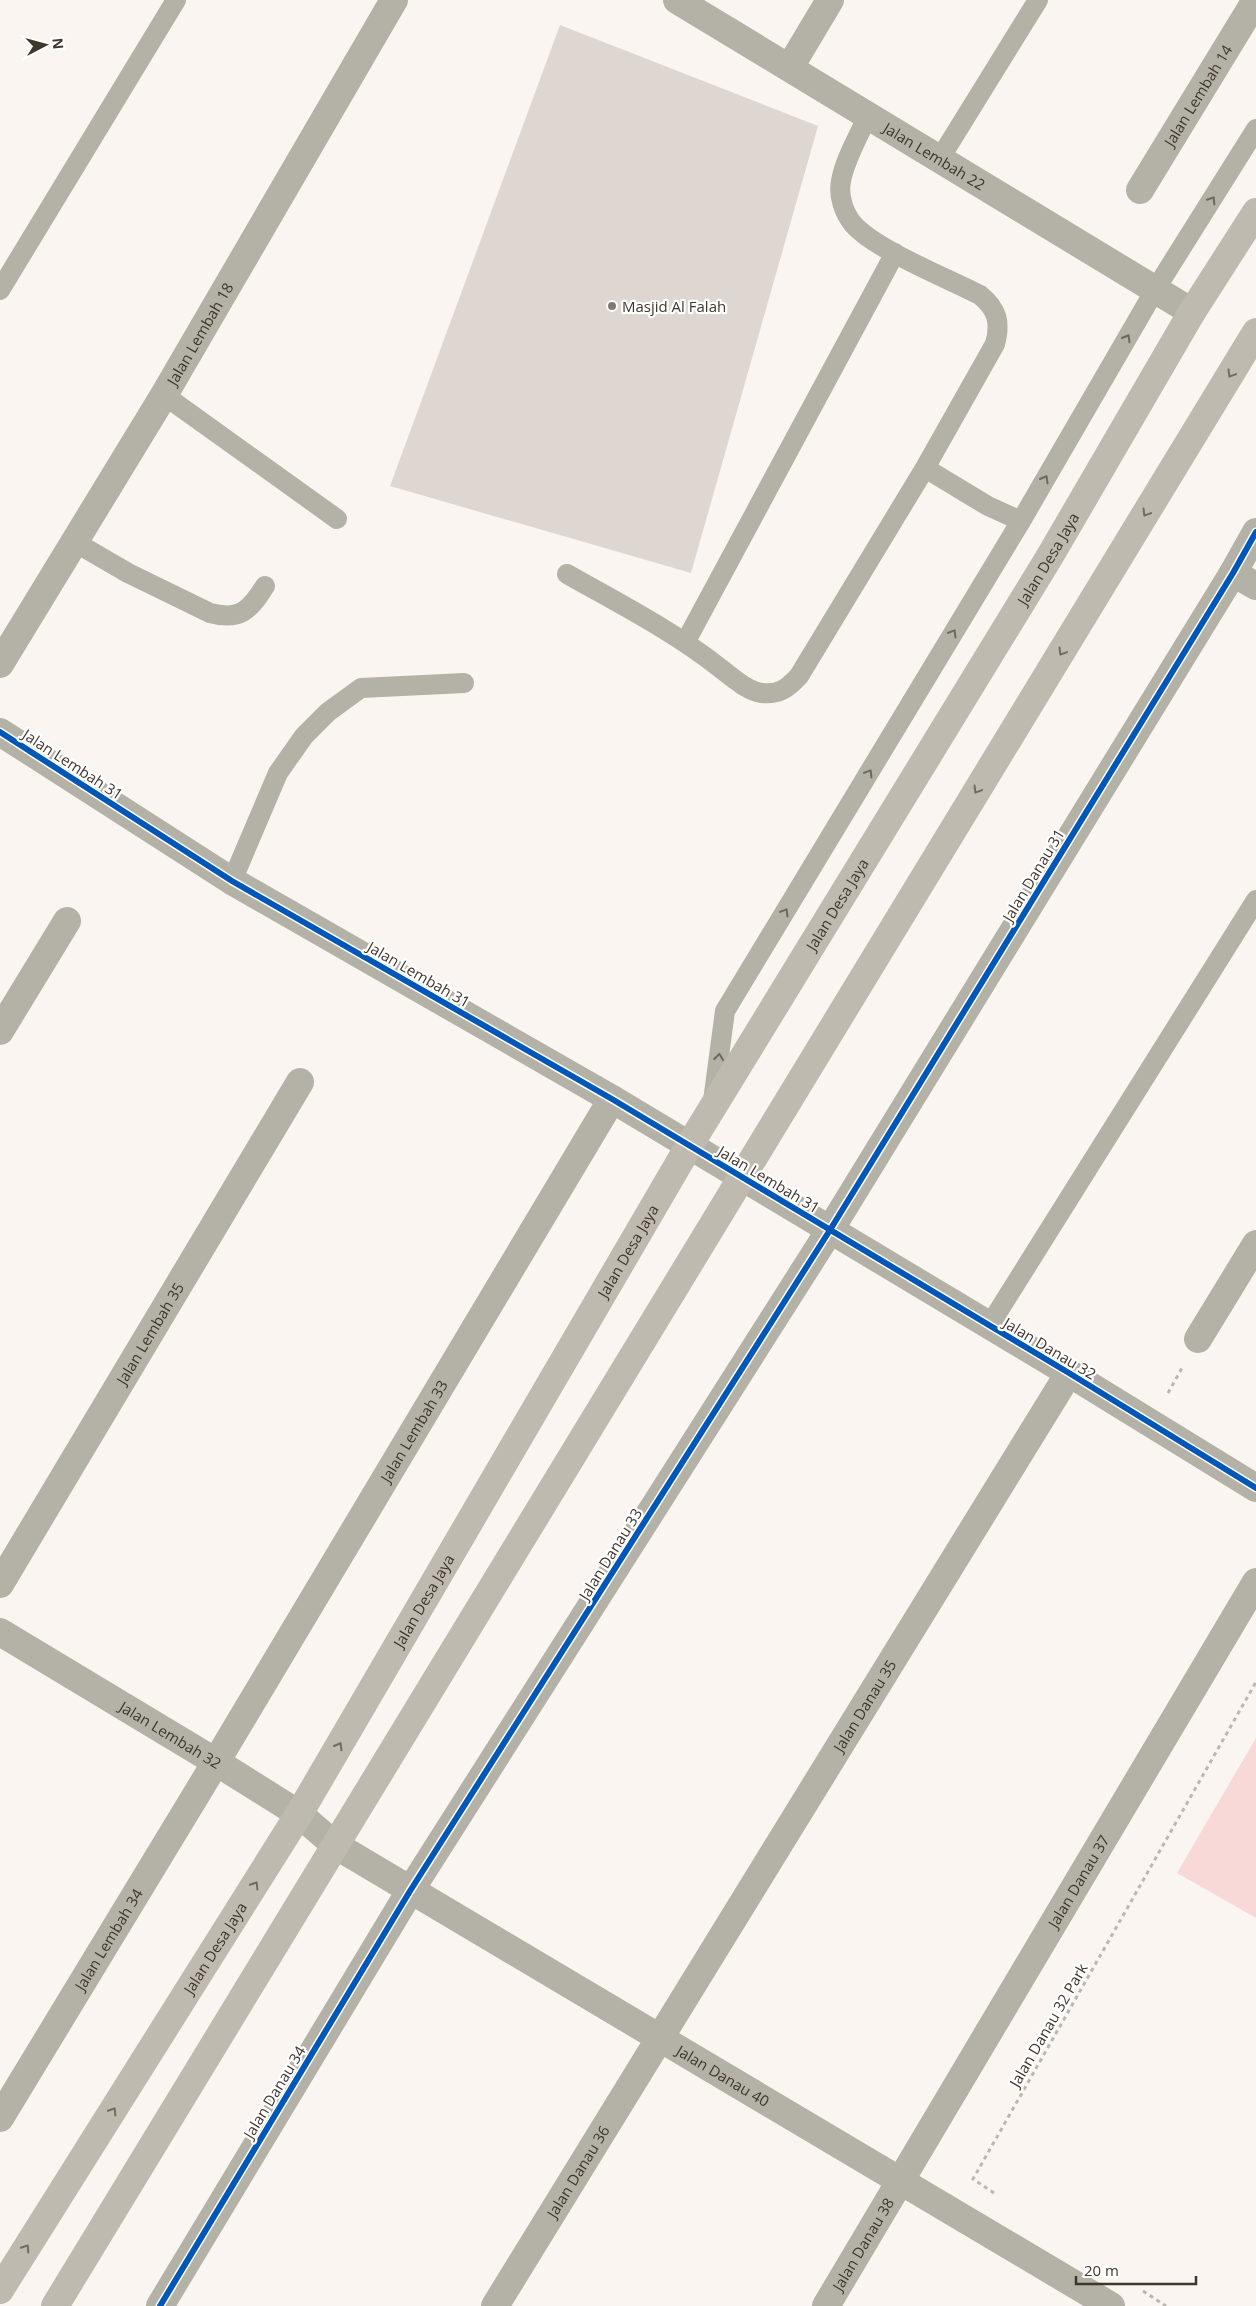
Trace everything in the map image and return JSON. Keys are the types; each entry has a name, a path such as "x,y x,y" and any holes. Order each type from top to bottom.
{"main road":[{"name":"Jalan Desa Jaya","path":"0,2290 300,1814 688,1146 1045,565 1192,312 1256,212"},
{"path":"55,2306 1256,332"}],"street":[{"name":"Jalan Lembah 18","path":"0,664 164,395 394,0"},
{"name":"Jalan Lembah 22","path":"677,0 790,67 867,117 1192,312"},
{"path":"790,67 830,0"},
{"name":"Jalan Lembah 14","path":"1140,190 1256,0"},
{"name":"Jalan Danau 31","path":"830,1230 1245,579 1256,532"},
{"name":"Jalan Lembah 31","path":"0,732 232,881 612,1100 830,1230"},
{"path":"0,1031 68,921"},
{"name":"Jalan Lembah 35","path":"0,1584 300,1082"},
{"name":"Jalan Lembah 33","path":"216,1762 612,1100"},
{"name":"Jalan Danau 32","path":"830,1230 1256,1488"},
{"name":"Jalan Danau 33","path":"410,1891 830,1230"},
{"path":"1198,1338 1256,1244"},
{"name":"Jalan Danau 35","path":"660,2038 1069,1374"},
{"name":"Jalan Danau 37","path":"900,2182 1256,1582"},
{"name":"Jalan Lembah 32","path":"0,1632 300,1814 335,1846"},
{"name":"Jalan Lembah 34","path":"0,2118 216,1762"},
{"name":"Jalan Danau 40","path":"335,1846 1111,2306"},
{"name":"Jalan Danau 34","path":"160,2306 410,1891"},
{"name":"Jalan Danau 36","path":"495,2306 660,2038"},
{"name":"Jalan Danau 38","path":"826,2306 900,2182"}],"lane":[{"path":"0,290 176,0"},
{"path":"939,160 1038,0"},
{"path":"567,574 686,642 748,688 761,693 776,693 788,688 798,676 925,468 995,344 998,331 998,317 991,304 980,294 895,253 866,235 854,225 845,212 841,198 841,182 867,117"},
{"path":"713,1106 725,1011 1020,521 1155,290 1256,129"},
{"path":"686,642 895,253"},
{"path":"164,395 337,519"},
{"path":"925,468 988,506 1020,521"},
{"path":"73,542 128,572 210,613 223,617 236,615 248,609 265,586"},
{"path":"232,881 278,773 304,736 328,712 361,688 464,684"},
{"path":"989,1326 1256,900"}],"path":[{"path":"1151,1424 1198,1338"},
{"path":"1142,2290 1166,2306"}],"shaded area":[{"path":"1256,1738 1256,1918 1177,1873"}],"building":[{"name":"Masjid Al Falah","path":"560,25 818,126 691,573 390,486"}],"cycle path":[{"path":"160,2306 410,1891 830,1230 1233,573 1256,532"},
{"path":"0,732 232,881 612,1099 1069,1373 1256,1488"}],"place":[{"name":"Masjid Al Falah","path":"612,306"}]}
